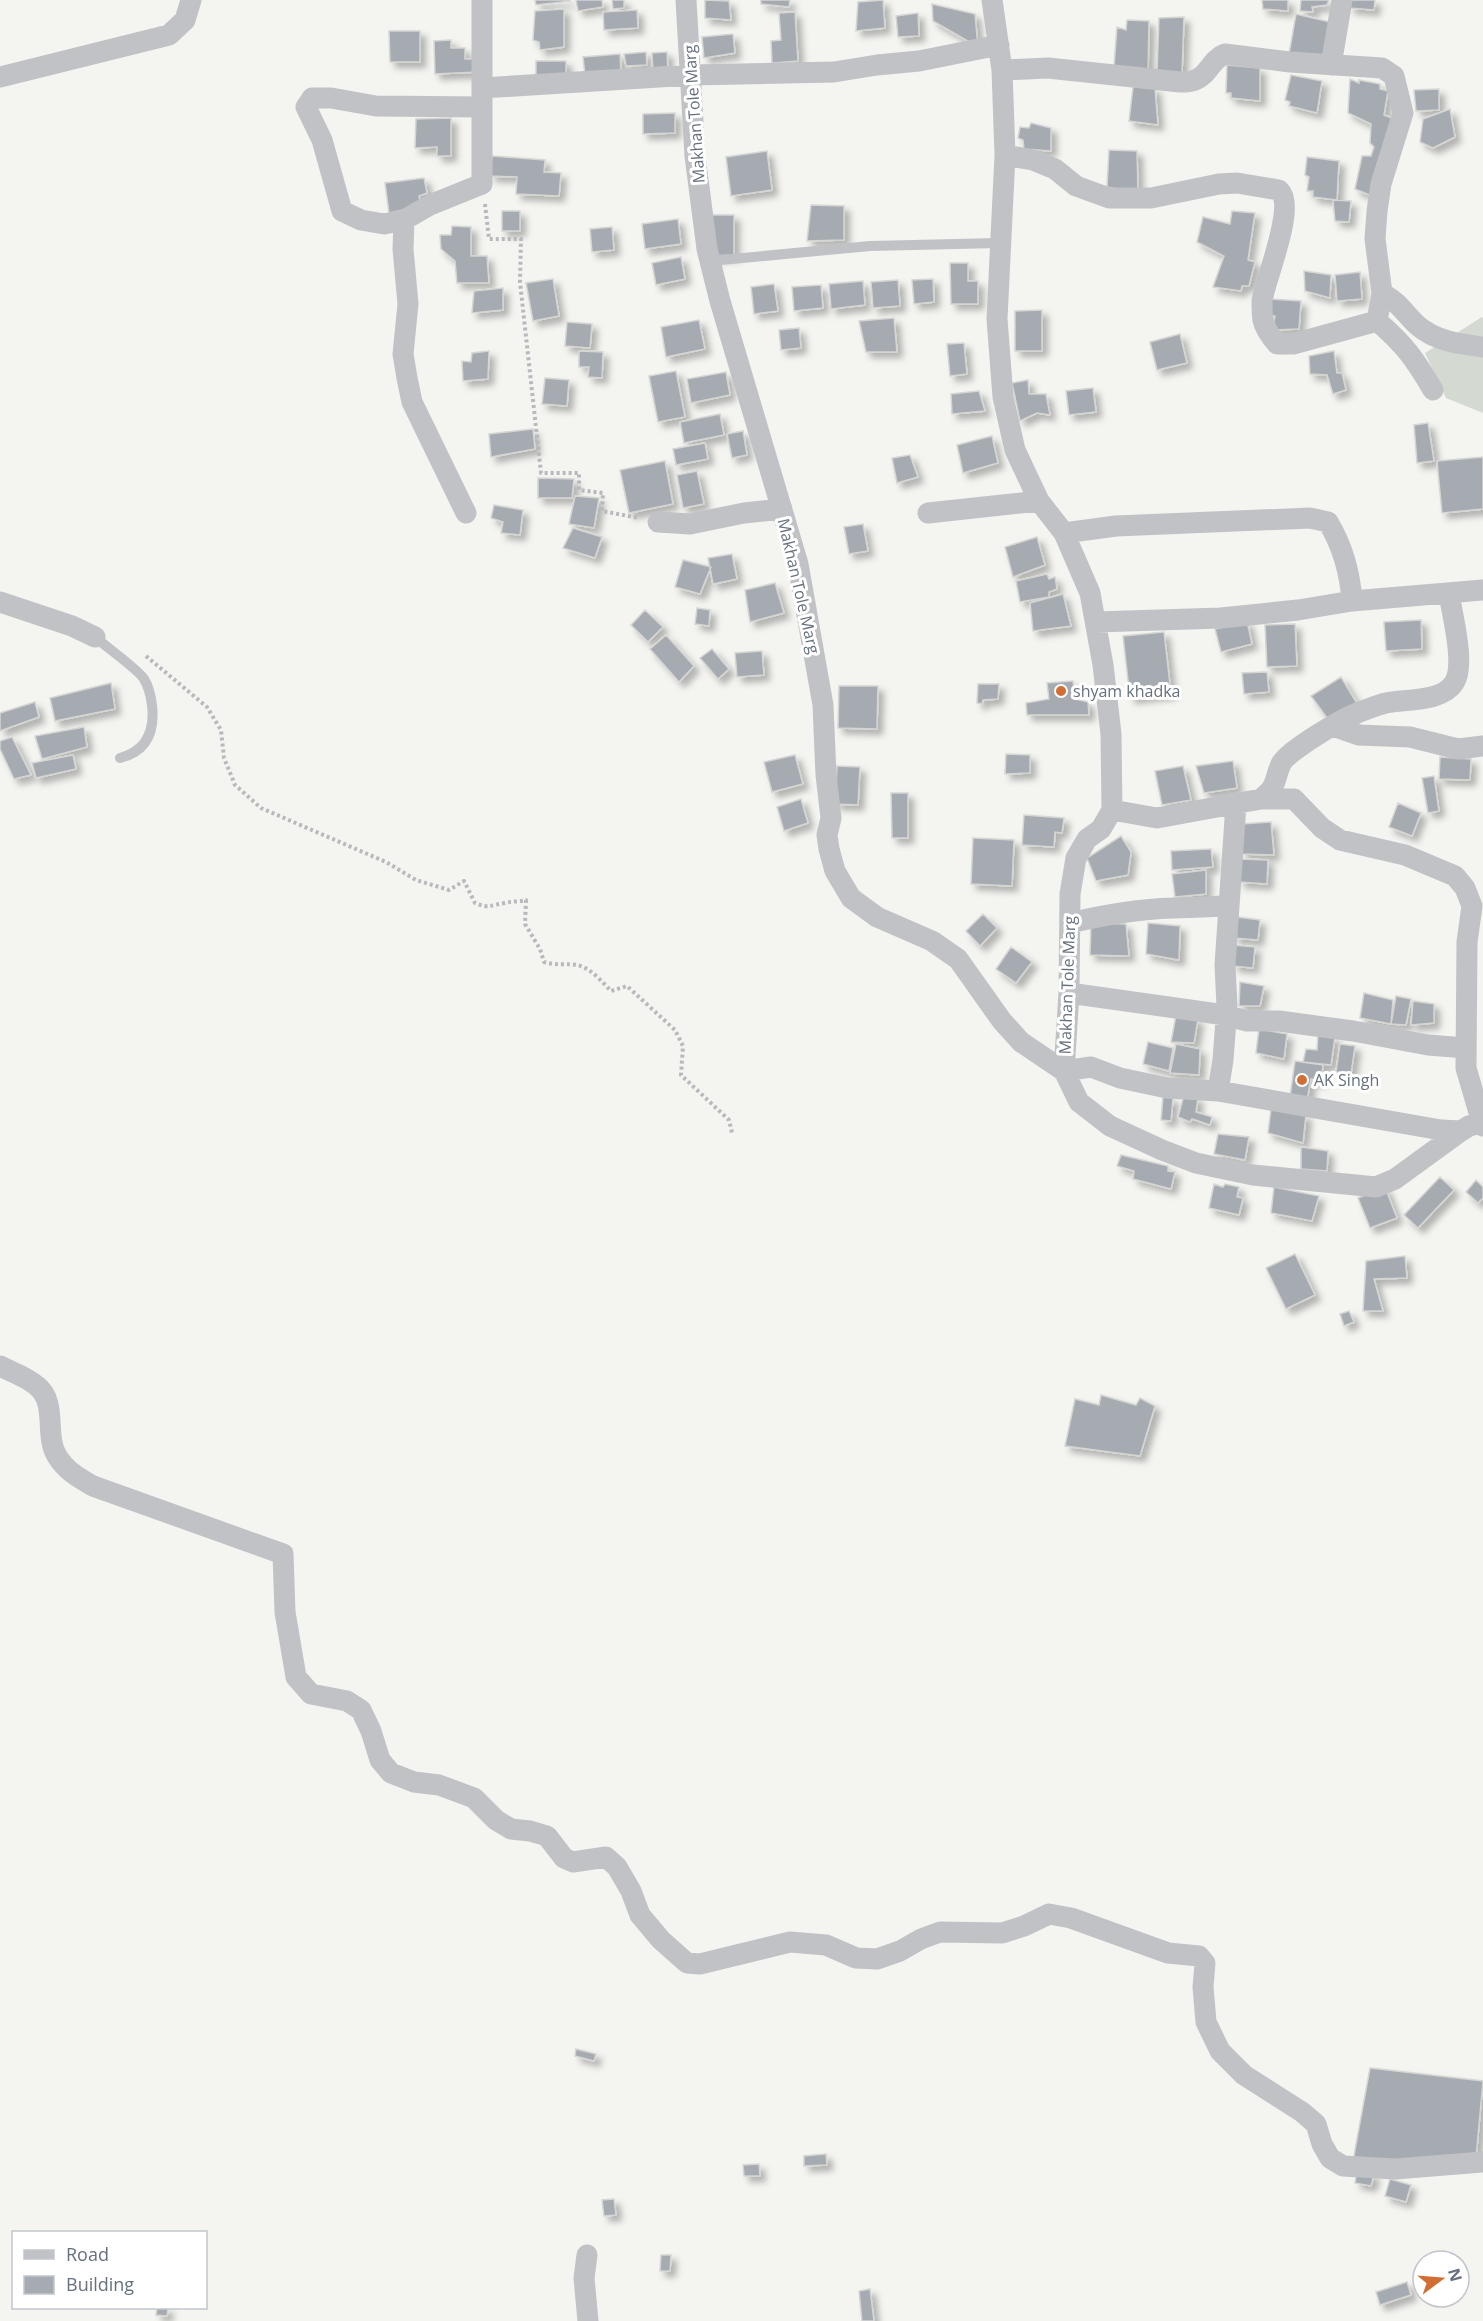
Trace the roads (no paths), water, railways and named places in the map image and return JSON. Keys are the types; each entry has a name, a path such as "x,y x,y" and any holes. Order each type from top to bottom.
{"street":[{"path":"0,77 169,35 184,20 190,0"},
{"path":"482,0 481,98 482,184 430,205 404,220 384,224 361,220 342,211 322,140 306,107 312,98 331,98 376,106 481,98 691,75 834,72 877,64 919,61 999,45"},
{"name":"Makhan Tole Marg","path":"686,0 699,200 710,261 798,564 823,705 826,776 831,818 827,835 835,871 851,898 877,917 932,941 958,959 1002,1021 1021,1042 1064,1071 1079,1102 1110,1126 1196,1163 1253,1175 1376,1187 1395,1179 1461,1131"},
{"path":"992,0 1002,70 1005,155 997,319 1003,397 1015,450 1040,501 1064,533 1090,593 1112,734 1112,810 1157,818 1261,799 1294,799 1322,828 1340,840 1405,855 1455,876 1465,888 1472,906"},
{"path":"1331,65 1342,0"},
{"path":"1002,70 1048,68 1180,82 1196,80 1217,57 1225,54 1382,68 1394,76 1399,87 1403,113 1381,184 1375,238 1382,293 1377,321"},
{"path":"1005,155 1033,160 1055,169 1076,186 1109,198 1151,198 1219,184 1237,183 1279,190 1283,193 1283,216 1276,253 1262,301 1263,322 1270,335 1277,344 1293,344 1377,321"},
{"path":"404,220 403,249 408,304 403,354 406,378 412,402 466,513"},
{"path":"1382,293 1394,300 1414,323 1431,336 1483,347"},
{"path":"1377,321 1414,357 1432,390"},
{"path":"928,513 1040,501"},
{"path":"658,522 690,524 744,513 782,509"},
{"path":"1064,533 1116,526 1310,518 1328,522 1337,537 1348,571 1352,601"},
{"path":"1096,622 1221,618 1299,610 1352,601 1483,590"},
{"path":"1261,799 1271,791 1278,778 1281,763 1290,754 1333,726 1357,713 1383,704 1437,696 1454,685 1460,669 1449,593"},
{"path":"0,602 72,626 95,637"},
{"path":"1333,726 1359,735 1410,737 1458,749 1483,746"},
{"path":"1218,1091 1227,1006 1225,965 1236,804"},
{"name":"Makhan Tole Marg","path":"1064,1071 1070,993 1070,894 1076,858 1087,839 1101,829 1112,810"},
{"path":"1064,1071 1091,1067 1120,1078 1167,1088 1218,1091 1441,1130 1461,1131 1469,1126 1482,1124 1466,1068 1466,1048 1467,942 1472,906 1483,887"},
{"path":"1070,922 1126,912 1172,908 1207,909 1228,905"},
{"path":"1070,993 1225,1015 1247,1021 1279,1021 1353,1031 1428,1045 1466,1048"},
{"path":"0,1366 37,1386 44,1394 48,1405 56,1455 71,1473 93,1486 283,1554 285,1612 296,1677 310,1694 347,1701 361,1710 371,1731 380,1760 391,1773 414,1782 439,1785 474,1798 496,1820 511,1829 547,1836 564,1857 573,1862 606,1857 617,1867 631,1891 640,1916 661,1940 687,1963 700,1964 790,1942 826,1945 856,1958 877,1959 940,1932 1002,1933 1049,1914 1071,1918 1168,1953 1199,1956 1205,1963 1203,1986 1206,2022 1220,2051 1244,2075 1302,2112 1316,2124 1322,2144 1330,2158 1343,2166 1395,2169 1483,2162"},
{"path":"587,2255 584,2278 588,2321"}],"lane":[{"path":"710,261 870,246 999,243"},
{"path":"95,637 144,677 150,693 154,720 151,735 141,748 129,756 120,758"}],"place":[{"name":"shyam khadka","path":"1061,691"},
{"name":"AK Singh","path":"1302,1080"}]}
